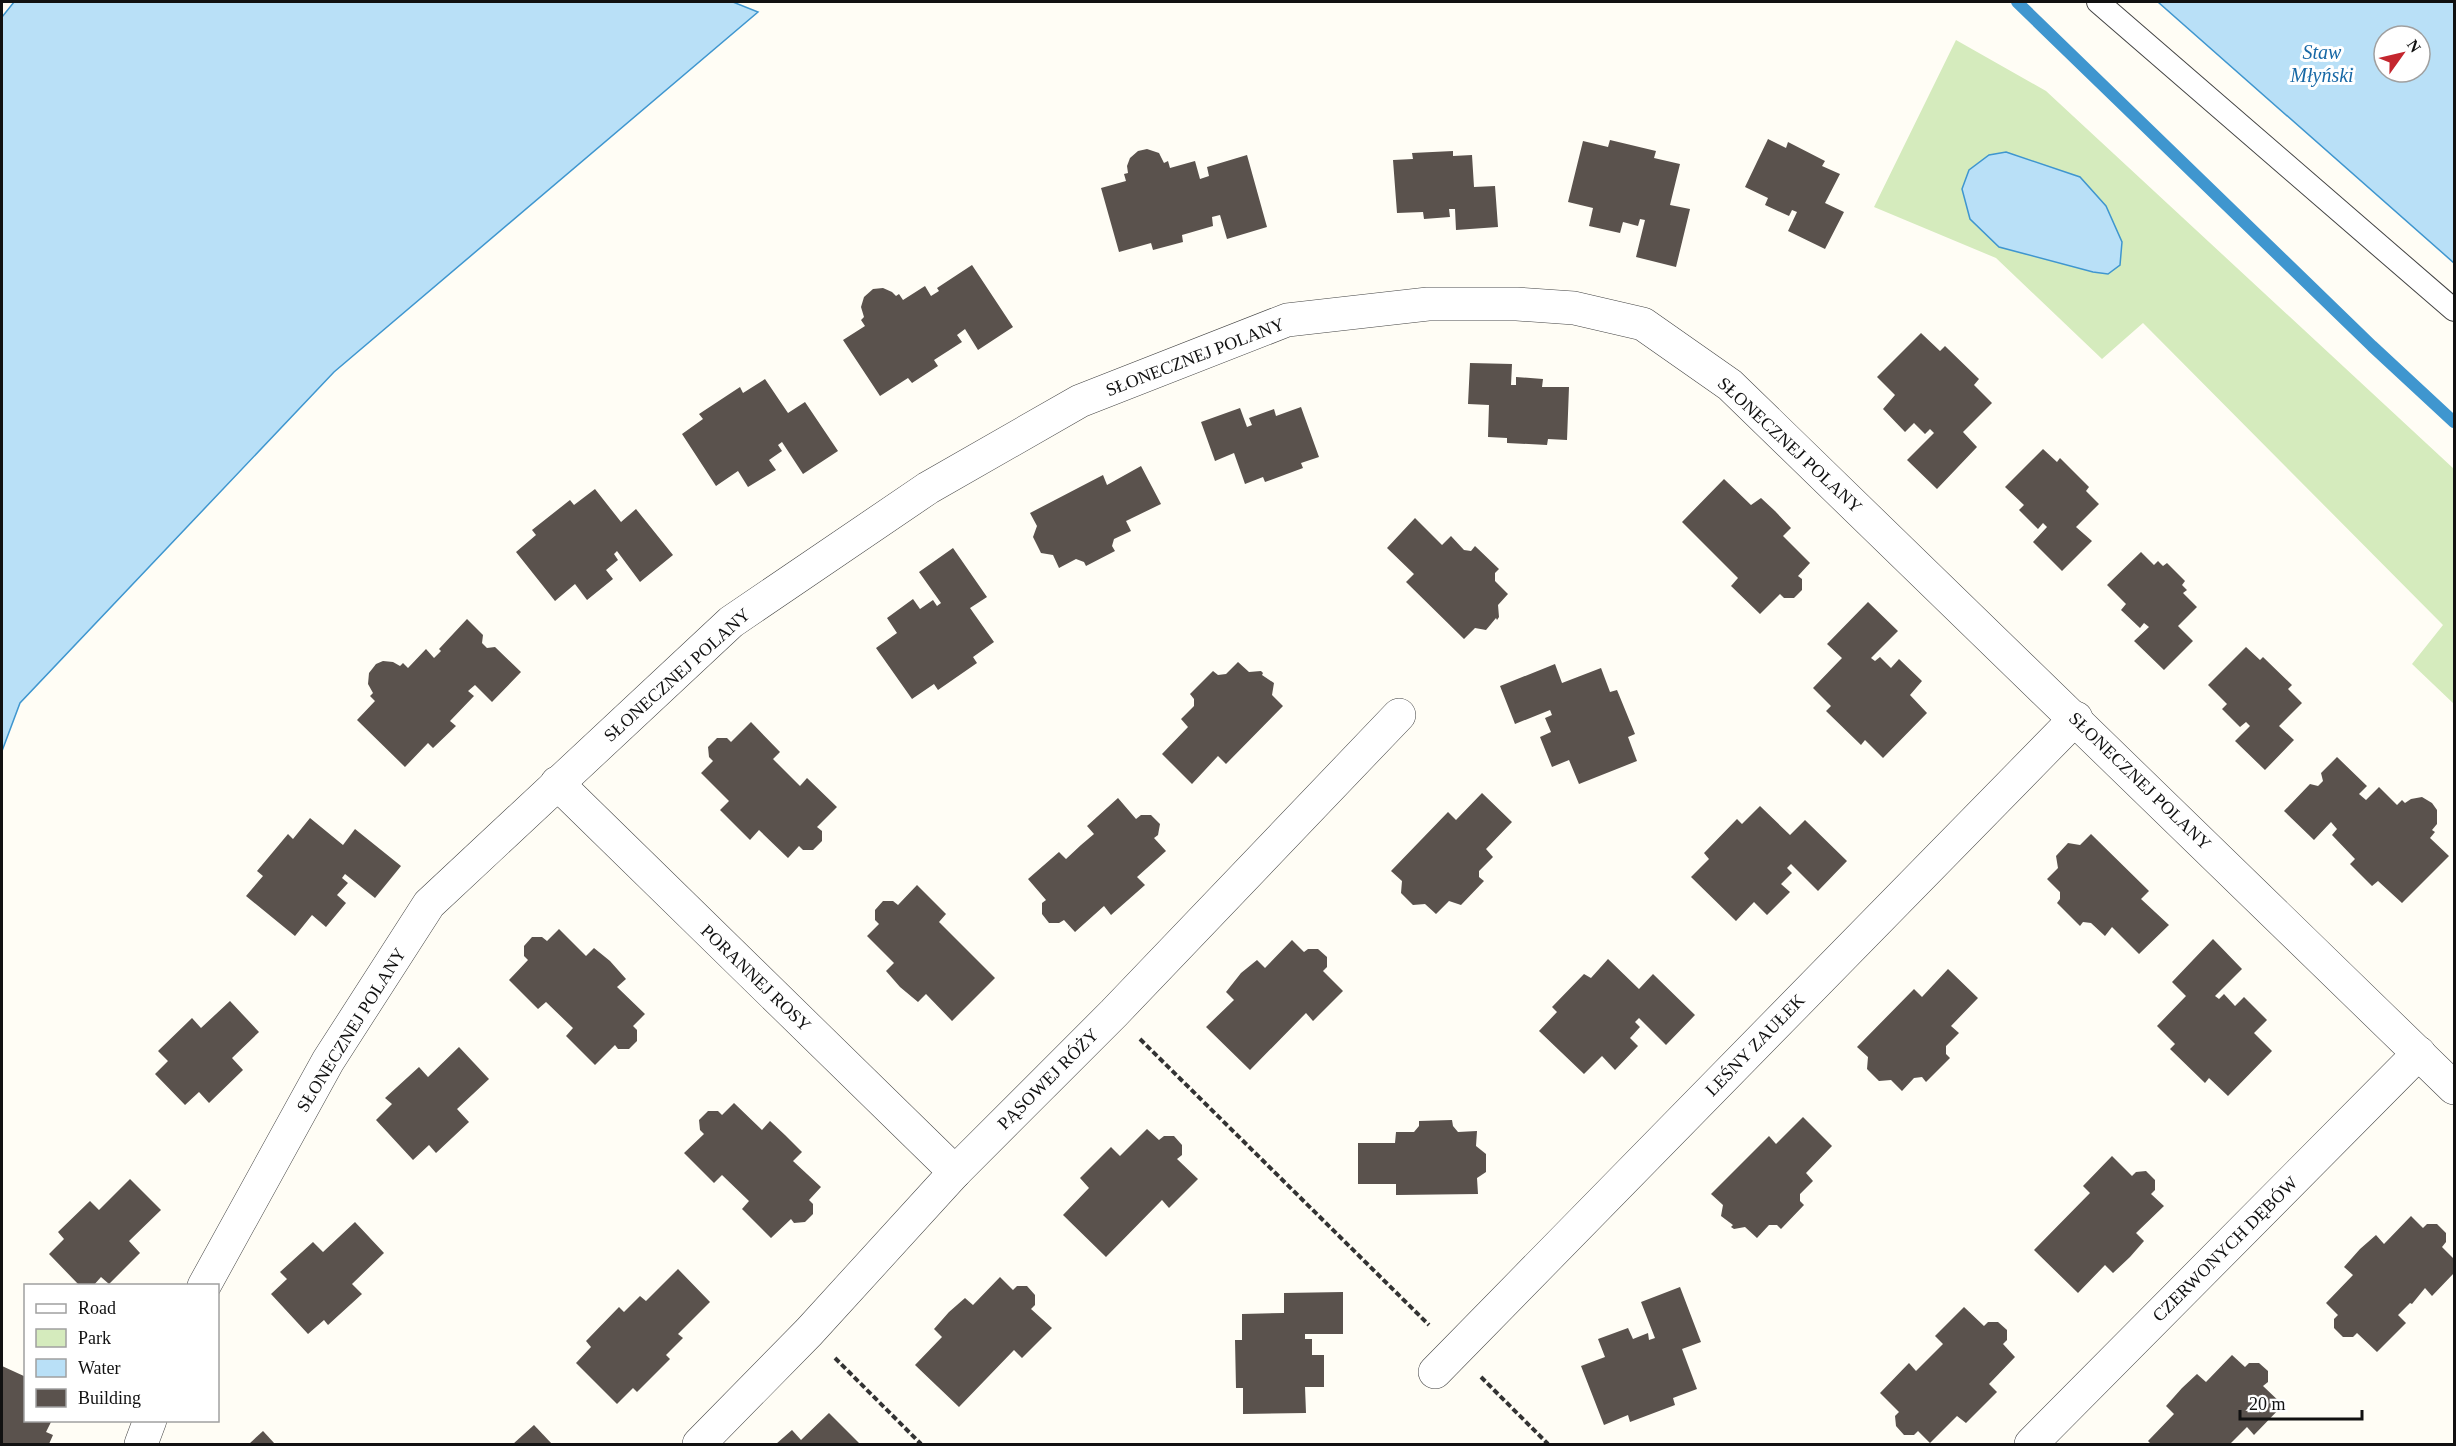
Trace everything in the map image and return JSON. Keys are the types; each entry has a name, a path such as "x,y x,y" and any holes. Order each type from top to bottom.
{"street":[{"name":"SŁONECZNEJ POLANY","path":"205,1284 328,1061 429,904 731,622 928,488 1080,401 1287,320 1428,304 1517,304 1574,308 1642,324 1730,385 2076,718 2454,1088"},
{"name":"PĄSOWEJ RÓŻY","path":"699,1444 809,1332 955,1172 1114,1013 1399,715"},
{"name":"LEŚNY ZAUŁEK","path":"1445,1361 2076,718"},
{"name":"PORANNEJ ROSY","path":"557,783 955,1172"},
{"name":"CZERWONYCH DĘBÓW","path":"2031,1444 2419,1053"},
{"path":"141,1444 149,1422"}],"lane":[{"path":"2098,2 2454,310"}],"path":[{"path":"1114,1013 1445,1361 1548,1444"},
{"path":"809,1332 921,1444"}],"green space":[{"path":"1956,40 2046,91 2454,469 2454,704 2412,664 2443,625 2143,323 2102,359 1996,258 1874,207"}],"water":[{"path":"14,2 733,2 758,12 334,372 20,703 2,751 2,17"},
{"name":"Staw Młyński","path":"2158,2 2454,2 2454,263"},
{"path":"2006,152 2080,177 2106,206 2122,242 2120,265 2108,274 2093,272 1999,247 1970,219 1962,189 1969,170 1989,155"}],"building":[{"path":"1768,139 1786,148 1788,142 1825,161 1822,166 1840,174 1825,203 1844,212 1825,249 1788,231 1797,212 1792,210 1789,216 1765,205 1768,198 1745,187"},
{"path":"1610,140 1656,151 1654,158 1680,164 1670,205 1690,209 1676,267 1636,257 1645,220 1640,219 1638,226 1623,222 1620,233 1589,226 1593,208 1568,202 1583,141 1608,147"},
{"path":"1147,149 1159,153 1164,163 1168,161 1170,168 1195,161 1200,179 1209,176 1207,167 1247,155 1267,227 1227,239 1220,215 1212,217 1213,226 1182,235 1183,242 1153,250 1151,243 1119,252 1101,188 1126,181 1124,174 1128,173 1127,166 1130,158 1138,151"},
{"path":"1453,151 1453,156 1472,155 1474,187 1495,186 1498,227 1456,230 1455,209 1449,209 1450,217 1424,219 1423,212 1397,213 1393,160 1413,159 1412,153"},
{"path":"972,265 1013,327 978,350 965,329 957,335 962,342 934,360 938,366 912,383 908,378 880,396 843,340 865,326 861,320 864,317 861,307 864,297 873,289 883,288 896,296 899,294 903,300 925,286 931,296 939,291 937,288"},
{"path":"1921,333 1940,351 1945,346 1979,379 1974,385 1992,403 1963,432 1977,447 1937,489 1907,460 1934,433 1930,429 1925,434 1914,423 1905,432 1883,409 1895,395 1877,377"},
{"path":"1470,363 1512,364 1511,385 1516,385 1516,377 1543,379 1542,387 1569,387 1567,440 1548,439 1547,445 1507,443 1507,438 1488,437 1489,405 1468,404"},
{"path":"765,379 788,413 805,402 838,451 803,474 782,442 778,445 782,451 769,460 776,470 748,487 738,471 716,486 682,434 703,419 699,414 740,387 743,393"},
{"path":"1301,407 1319,457 1301,463 1303,468 1265,482 1263,477 1245,484 1234,453 1215,461 1201,422 1240,408 1247,427 1252,425 1249,418 1274,409 1276,416"},
{"path":"2043,449 2057,462 2060,458 2089,487 2086,491 2099,504 2076,527 2092,541 2062,571 2033,542 2047,527 2043,523 2038,529 2019,510 2024,505 2005,487"},
{"path":"1141,466 1161,504 1126,521 1131,531 1114,539 1112,546 1115,551 1086,566 1084,562 1076,559 1059,568 1053,555 1041,553 1033,537 1037,526 1030,513 1103,475 1107,485"},
{"path":"1724,479 1751,505 1761,498 1775,511 1791,528 1783,536 1810,563 1798,576 1802,579 1802,590 1794,598 1784,598 1780,594 1760,614 1731,586 1738,578 1682,522"},
{"path":"595,489 621,522 636,509 673,555 640,582 617,551 614,554 618,560 606,570 613,579 587,600 575,584 555,601 516,552 536,535 532,530 570,500 574,505"},
{"path":"1415,518 1442,545 1451,536 1464,550 1471,551 1475,546 1499,569 1495,573 1495,581 1508,594 1498,605 1499,617 1486,630 1475,628 1464,639 1406,582 1414,574 1387,548"},
{"path":"953,548 987,597 970,608 994,642 973,657 977,663 938,690 934,684 912,699 876,648 897,633 887,618 913,599 920,609 933,600 937,606 941,603 919,572"},
{"path":"2141,552 2154,565 2158,561 2163,566 2167,563 2185,581 2182,585 2187,590 2183,593 2197,607 2178,626 2193,641 2164,670 2134,641 2149,627 2144,623 2140,628 2121,610 2126,604 2107,585"},
{"path":"1868,602 1898,631 1871,658 1875,661 1880,657 1891,668 1899,659 1922,681 1910,695 1927,713 1883,758 1865,740 1861,745 1826,711 1831,706 1813,688 1842,658 1827,644"},
{"path":"467,619 483,635 482,643 487,648 495,647 521,672 492,702 475,685 468,691 474,696 450,721 456,726 433,748 428,743 405,767 357,720 375,701 370,696 373,693 368,684 369,673 376,664 383,661 393,662 400,666 403,663 408,668 426,649 434,658 441,651 439,649"},
{"path":"2246,647 2260,660 2263,657 2292,685 2288,689 2302,703 2279,726 2294,740 2265,770 2235,741 2250,726 2246,722 2240,727 2222,709 2227,704 2208,685"},
{"path":"1238,662 1249,672 1261,671 1262,675 1274,683 1272,695 1283,706 1226,764 1218,756 1192,784 1162,754 1188,727 1181,719 1194,706 1194,699 1190,694 1213,671 1218,675 1226,674"},
{"path":"1555,664 1562,683 1601,668 1610,692 1617,690 1635,734 1628,737 1637,761 1579,784 1569,760 1552,767 1540,737 1551,732 1545,718 1552,715 1550,710 1515,724 1500,686"},
{"path":"751,722 780,752 773,759 800,786 807,778 837,807 817,827 822,831 822,841 813,850 803,850 799,846 788,858 759,830 750,840 720,810 729,801 701,773 713,761 709,757 708,747 717,738 727,738 731,742"},
{"path":"2337,757 2367,786 2359,794 2366,800 2379,787 2397,805 2402,800 2405,803 2422,797 2432,803 2437,810 2437,824 2432,830 2435,832 2430,838 2449,856 2402,903 2378,881 2372,886 2350,864 2355,859 2332,835 2337,829 2331,822 2314,840 2284,811 2310,784 2318,786 2323,781 2321,773"},
{"path":"1482,793 1512,822 1486,849 1493,857 1479,871 1479,877 1484,881 1461,905 1449,901 1436,914 1425,904 1413,905 1401,893 1402,881 1391,871 1448,812 1456,820"},
{"path":"1118,798 1136,819 1141,815 1151,815 1160,824 1158,835 1154,838 1166,851 1137,877 1145,885 1111,915 1104,906 1075,932 1064,920 1059,923 1049,923 1042,914 1042,903 1046,900 1028,879 1059,852 1066,859 1094,834 1087,826"},
{"path":"1760,806 1790,835 1805,820 1847,861 1818,891 1791,864 1787,868 1792,873 1781,884 1790,892 1767,915 1754,902 1736,921 1691,877 1709,859 1704,853 1737,819 1742,824"},
{"path":"310,818 343,845 355,829 401,866 375,898 345,874 342,878 348,883 337,895 346,903 326,927 312,915 295,936 246,896 263,876 257,871 288,834 293,839"},
{"path":"2091,834 2149,891 2141,899 2169,925 2139,954 2112,927 2105,936 2091,923 2083,922 2080,926 2057,903 2060,899 2060,892 2047,879 2058,868 2056,856 2068,843 2080,845"},
{"path":"917,885 946,914 939,922 995,978 952,1021 926,994 918,1002 900,987 886,971 894,963 867,936 879,924 875,920 875,910 883,901 893,901 898,905"},
{"path":"559,929 586,956 594,948 610,961 626,979 617,987 645,1014 633,1026 637,1030 637,1041 629,1049 618,1049 615,1045 595,1065 566,1036 573,1028 546,1002 538,1009 509,980 528,960 524,956 524,946 532,937 542,937 547,941"},
{"path":"2213,939 2242,969 2215,996 2219,999 2224,994 2235,1006 2244,997 2267,1020 2254,1033 2272,1051 2228,1096 2209,1078 2205,1083 2170,1049 2175,1044 2157,1026 2186,996 2172,982"},
{"path":"1292,940 1304,952 1308,949 1318,949 1327,957 1327,967 1323,971 1343,991 1313,1021 1306,1013 1250,1070 1206,1027 1234,1000 1226,992 1241,973 1257,960 1265,968"},
{"path":"1608,959 1639,989 1653,974 1695,1015 1666,1045 1639,1018 1635,1022 1640,1027 1630,1038 1638,1046 1615,1070 1602,1056 1584,1074 1539,1031 1557,1012 1552,1007 1584,974 1591,978"},
{"path":"1948,969 1978,998 1951,1026 1959,1033 1946,1046 1946,1054 1950,1058 1926,1082 1922,1077 1914,1078 1902,1091 1891,1080 1879,1081 1867,1069 1868,1057 1857,1047 1914,989 1922,997"},
{"path":"230,1001 259,1032 232,1058 243,1070 209,1103 199,1092 185,1105 155,1074 168,1061 158,1051 192,1018 201,1028"},
{"path":"459,1047 489,1079 457,1109 469,1122 436,1153 429,1145 413,1160 376,1120 392,1104 385,1098 419,1067 428,1077"},
{"path":"734,1103 762,1130 770,1121 785,1135 802,1152 793,1161 821,1187 809,1200 813,1204 813,1214 805,1222 794,1223 791,1219 771,1238 742,1209 749,1201 722,1175 714,1183 684,1153 704,1134 700,1130 699,1120 708,1111 718,1111 722,1115"},
{"path":"1803,1117 1832,1146 1806,1173 1813,1181 1800,1194 1800,1201 1804,1205 1781,1229 1777,1225 1769,1225 1757,1238 1745,1227 1734,1229 1731,1227 1733,1225 1721,1216 1723,1205 1711,1194 1769,1136 1776,1144"},
{"path":"1452,1120 1458,1132 1477,1131 1476,1146 1486,1154 1486,1172 1477,1178 1478,1194 1396,1195 1396,1184 1358,1184 1358,1143 1395,1143 1396,1132 1414,1132 1419,1126 1419,1121"},
{"path":"1147,1129 1159,1140 1164,1136 1174,1136 1182,1145 1182,1155 1177,1159 1198,1179 1169,1208 1162,1200 1106,1257 1063,1215 1089,1188 1080,1178 1111,1147 1120,1156"},
{"path":"2112,1156 2132,1176 2136,1172 2146,1171 2155,1180 2155,1190 2151,1194 2164,1206 2136,1233 2144,1241 2130,1257 2113,1273 2105,1265 2078,1293 2034,1250 2090,1193 2083,1186"},
{"path":"130,1179 161,1210 129,1241 140,1253 109,1284 101,1277 95,1284 78,1284 49,1254 64,1239 58,1232 90,1201 99,1210"},
{"path":"2411,1216 2423,1228 2427,1224 2437,1224 2446,1233 2446,1242 2442,1247 2454,1259 2454,1273 2432,1296 2425,1288 2412,1304 2410,1303 2398,1315 2406,1323 2377,1352 2357,1333 2353,1337 2343,1337 2334,1328 2334,1319 2338,1315 2326,1303 2353,1275 2344,1267 2360,1249 2376,1235 2384,1244"},
{"path":"355,1222 384,1253 352,1284 362,1294 328,1325 324,1320 308,1334 271,1294 287,1279 280,1272 313,1242 323,1252"},
{"path":"678,1269 710,1302 678,1334 683,1338 666,1355 670,1359 637,1392 633,1388 617,1404 576,1363 591,1347 586,1341 619,1307 624,1312 640,1296 646,1301"},
{"path":"1000,1277 1013,1290 1017,1286 1027,1286 1035,1295 1035,1305 1031,1309 1052,1328 1022,1358 1014,1350 959,1407 915,1365 942,1337 934,1329 949,1312 965,1298 973,1305"},
{"path":"1680,1287 1701,1342 1682,1349 1697,1389 1673,1398 1675,1405 1630,1422 1628,1415 1604,1425 1581,1366 1605,1357 1598,1339 1628,1328 1633,1339 1648,1333 1649,1340 1655,1338 1641,1302"},
{"path":"1343,1292 1343,1334 1305,1334 1305,1339 1312,1339 1312,1355 1324,1355 1324,1387 1305,1387 1306,1413 1243,1414 1243,1388 1236,1388 1235,1340 1242,1340 1242,1314 1284,1313 1284,1293"},
{"path":"1964,1307 1984,1326 1988,1322 1998,1322 2007,1330 2007,1340 2003,1344 2015,1357 1989,1384 1997,1392 1966,1423 1957,1416 1930,1443 1918,1431 1914,1435 1904,1435 1896,1426 1895,1416 1899,1412 1880,1393 1909,1363 1916,1371 1943,1344 1935,1336"},
{"path":"2232,1355 2245,1367 2249,1363 2259,1363 2268,1371 2268,1382 2263,1386 2283,1405 2254,1435 2247,1427 2230,1444 2151,1444 2148,1441 2174,1414 2166,1406 2182,1388 2197,1374 2206,1382"},
{"path":"2,1366 24,1376 24,1422 51,1422 46,1432 53,1435 49,1444 2,1444"},
{"path":"829,1413 858,1444 776,1444 792,1430 801,1440"},
{"path":"534,1425 552,1444 513,1444"},
{"path":"263,1431 275,1444 249,1444"}],"waterway":[{"path":"2017,2 2372,346 2454,422"}]}
